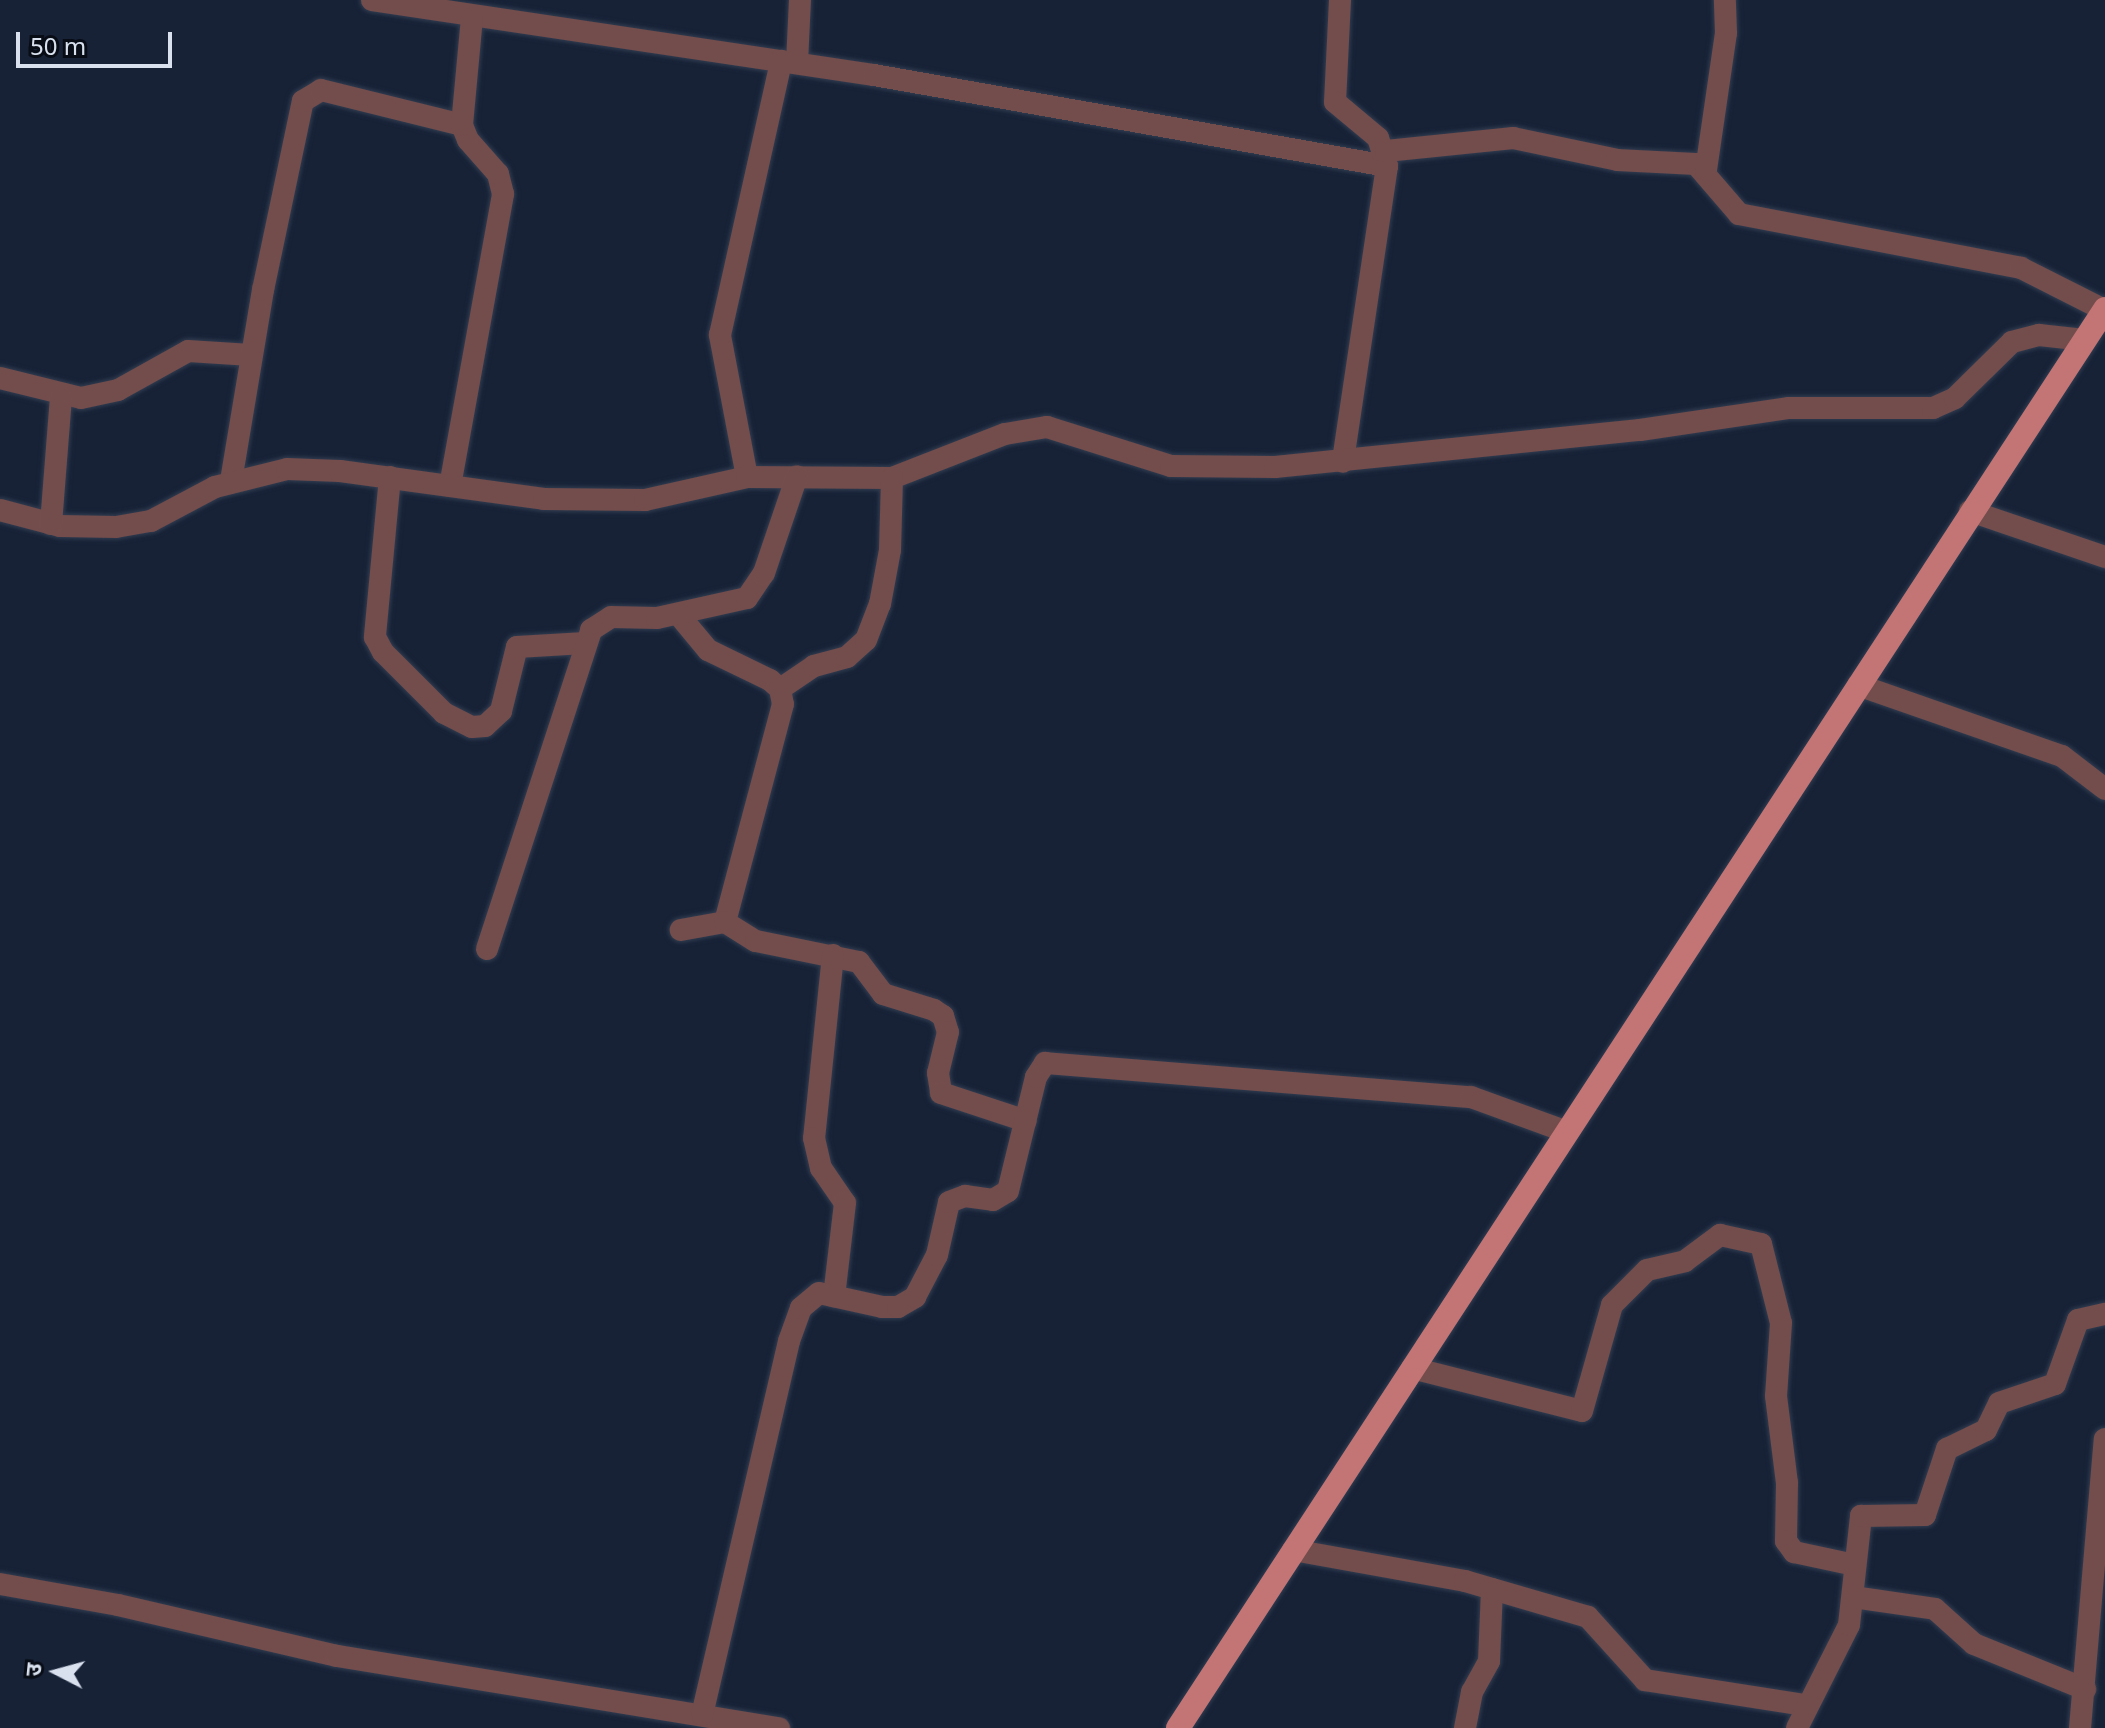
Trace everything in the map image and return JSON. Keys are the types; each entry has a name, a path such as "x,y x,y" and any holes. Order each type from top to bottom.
{"main road":[{"path":"1178,1728 1970,511 2105,310"}],"street":[{"path":"372,0 472,18 789,62 1386,159 1513,138 1617,160 1682,161 1706,170 1739,214 2021,268 2105,310"},
{"path":"747,477 720,335 789,62 800,0"},
{"path":"1340,0 1335,102 1386,159 1343,462"},
{"path":"1706,170 1726,33 1725,0"},
{"path":"450,486 503,194 498,174 468,140 462,125 472,18"},
{"path":"231,481 251,355 303,101 321,90 462,125"},
{"path":"0,510 51,524 84,529 151,521 231,481 287,469 390,477 544,499 645,500 747,477 892,478 1005,434 1047,427 1188,469 1343,462 1789,408 1933,408 1955,398 2012,342 2039,335 2085,340"},
{"path":"0,378 61,397 102,396 188,351 251,355"},
{"path":"51,524 61,397"},
{"path":"487,949 585,643 599,621 678,614 734,602 755,590 797,476"},
{"path":"390,477 375,637 383,652 444,713 472,727 485,726 501,711 517,647 585,643"},
{"path":"780,689 814,666 847,657 866,640 880,604 890,550 892,478"},
{"path":"1970,511 2105,557"},
{"path":"678,614 708,650 780,689"},
{"path":"1858,685 2062,756 2105,789"},
{"path":"725,922 752,810 781,721 780,689"},
{"path":"681,930 725,922 756,941 859,962 883,994 943,1016 948,1032 938,1073 941,1093 1026,1121"},
{"path":"833,955 814,1138 821,1168 845,1203 834,1296"},
{"path":"702,1715 792,1330 810,1297 834,1296 898,1307 915,1297 937,1255 949,1202 965,1196 993,1200 1008,1191 1036,1077 1052,1062 1471,1097 1567,1132"},
{"path":"1412,1368 1582,1411 1612,1305 1647,1270 1685,1261 1720,1235 1761,1244 1781,1323 1776,1406 1787,1483 1786,1541 1794,1552 1855,1565"},
{"path":"1797,1728 1804,1705 1845,1635 1853,1597 1861,1516 1925,1515 1947,1449 1986,1430 1999,1403 2055,1384 2078,1320 2105,1314"},
{"path":"2080,1728 2105,1439"},
{"path":"1293,1550 1492,1589 1594,1620 1645,1680 1804,1705"},
{"path":"0,1584 118,1605 337,1656 779,1728"},
{"path":"1465,1728 1472,1692 1489,1661 1492,1589"},
{"path":"1853,1597 1935,1609 1974,1644 2085,1689"}]}
